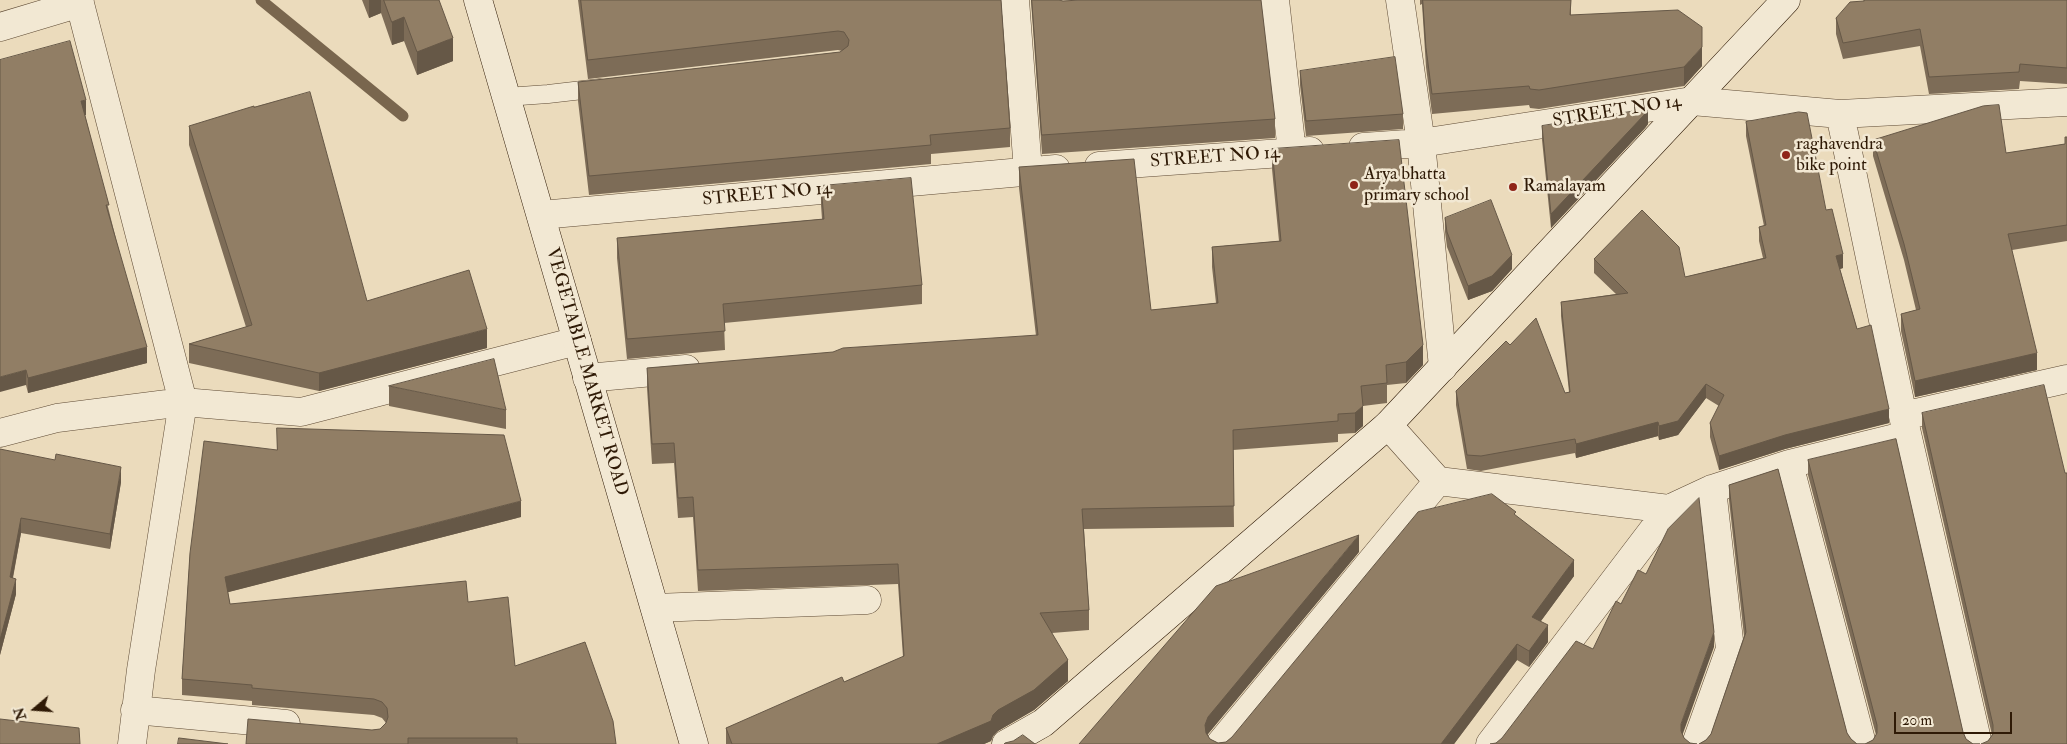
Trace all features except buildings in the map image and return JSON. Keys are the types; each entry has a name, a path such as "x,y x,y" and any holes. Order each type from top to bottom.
{"street":[{"name":"VEGETABLE MARKET ROAD","path":"478,0 694,744"},
{"path":"1015,0 1028,171"},
{"path":"1275,0 1292,152"},
{"path":"1400,0 1421,143 1443,367"},
{"path":"1006,744 1043,723 1388,425 1786,0"},
{"path":"0,27 80,1 183,402 135,710 132,744"},
{"name":"STREET NO 14","path":"541,215 1028,171 1421,143 1692,101 1840,114 2067,102"},
{"path":"1840,114 1905,426 1978,744"},
{"path":"0,433 57,418 183,402 301,412 577,341"},
{"path":"587,378 706,368"},
{"path":"1490,744 1670,509 1712,489 1905,426 2067,378"},
{"path":"1388,425 1438,481 1670,509"},
{"path":"1789,464 1862,744"},
{"path":"1220,744 1438,481"},
{"path":"1696,744 1730,649 1712,489"},
{"path":"655,608 867,600"},
{"path":"135,710 313,726"}],"lane":[{"path":"506,97 617,86"}],"waterway":[{"path":"261,0 403,116"}],"place":[{"name":"raghavendra bike point","path":"1786,155"},
{"name":"Arya bhatta primary school","path":"1354,185"},
{"name":"Ramalayam","path":"1513,187"}]}
